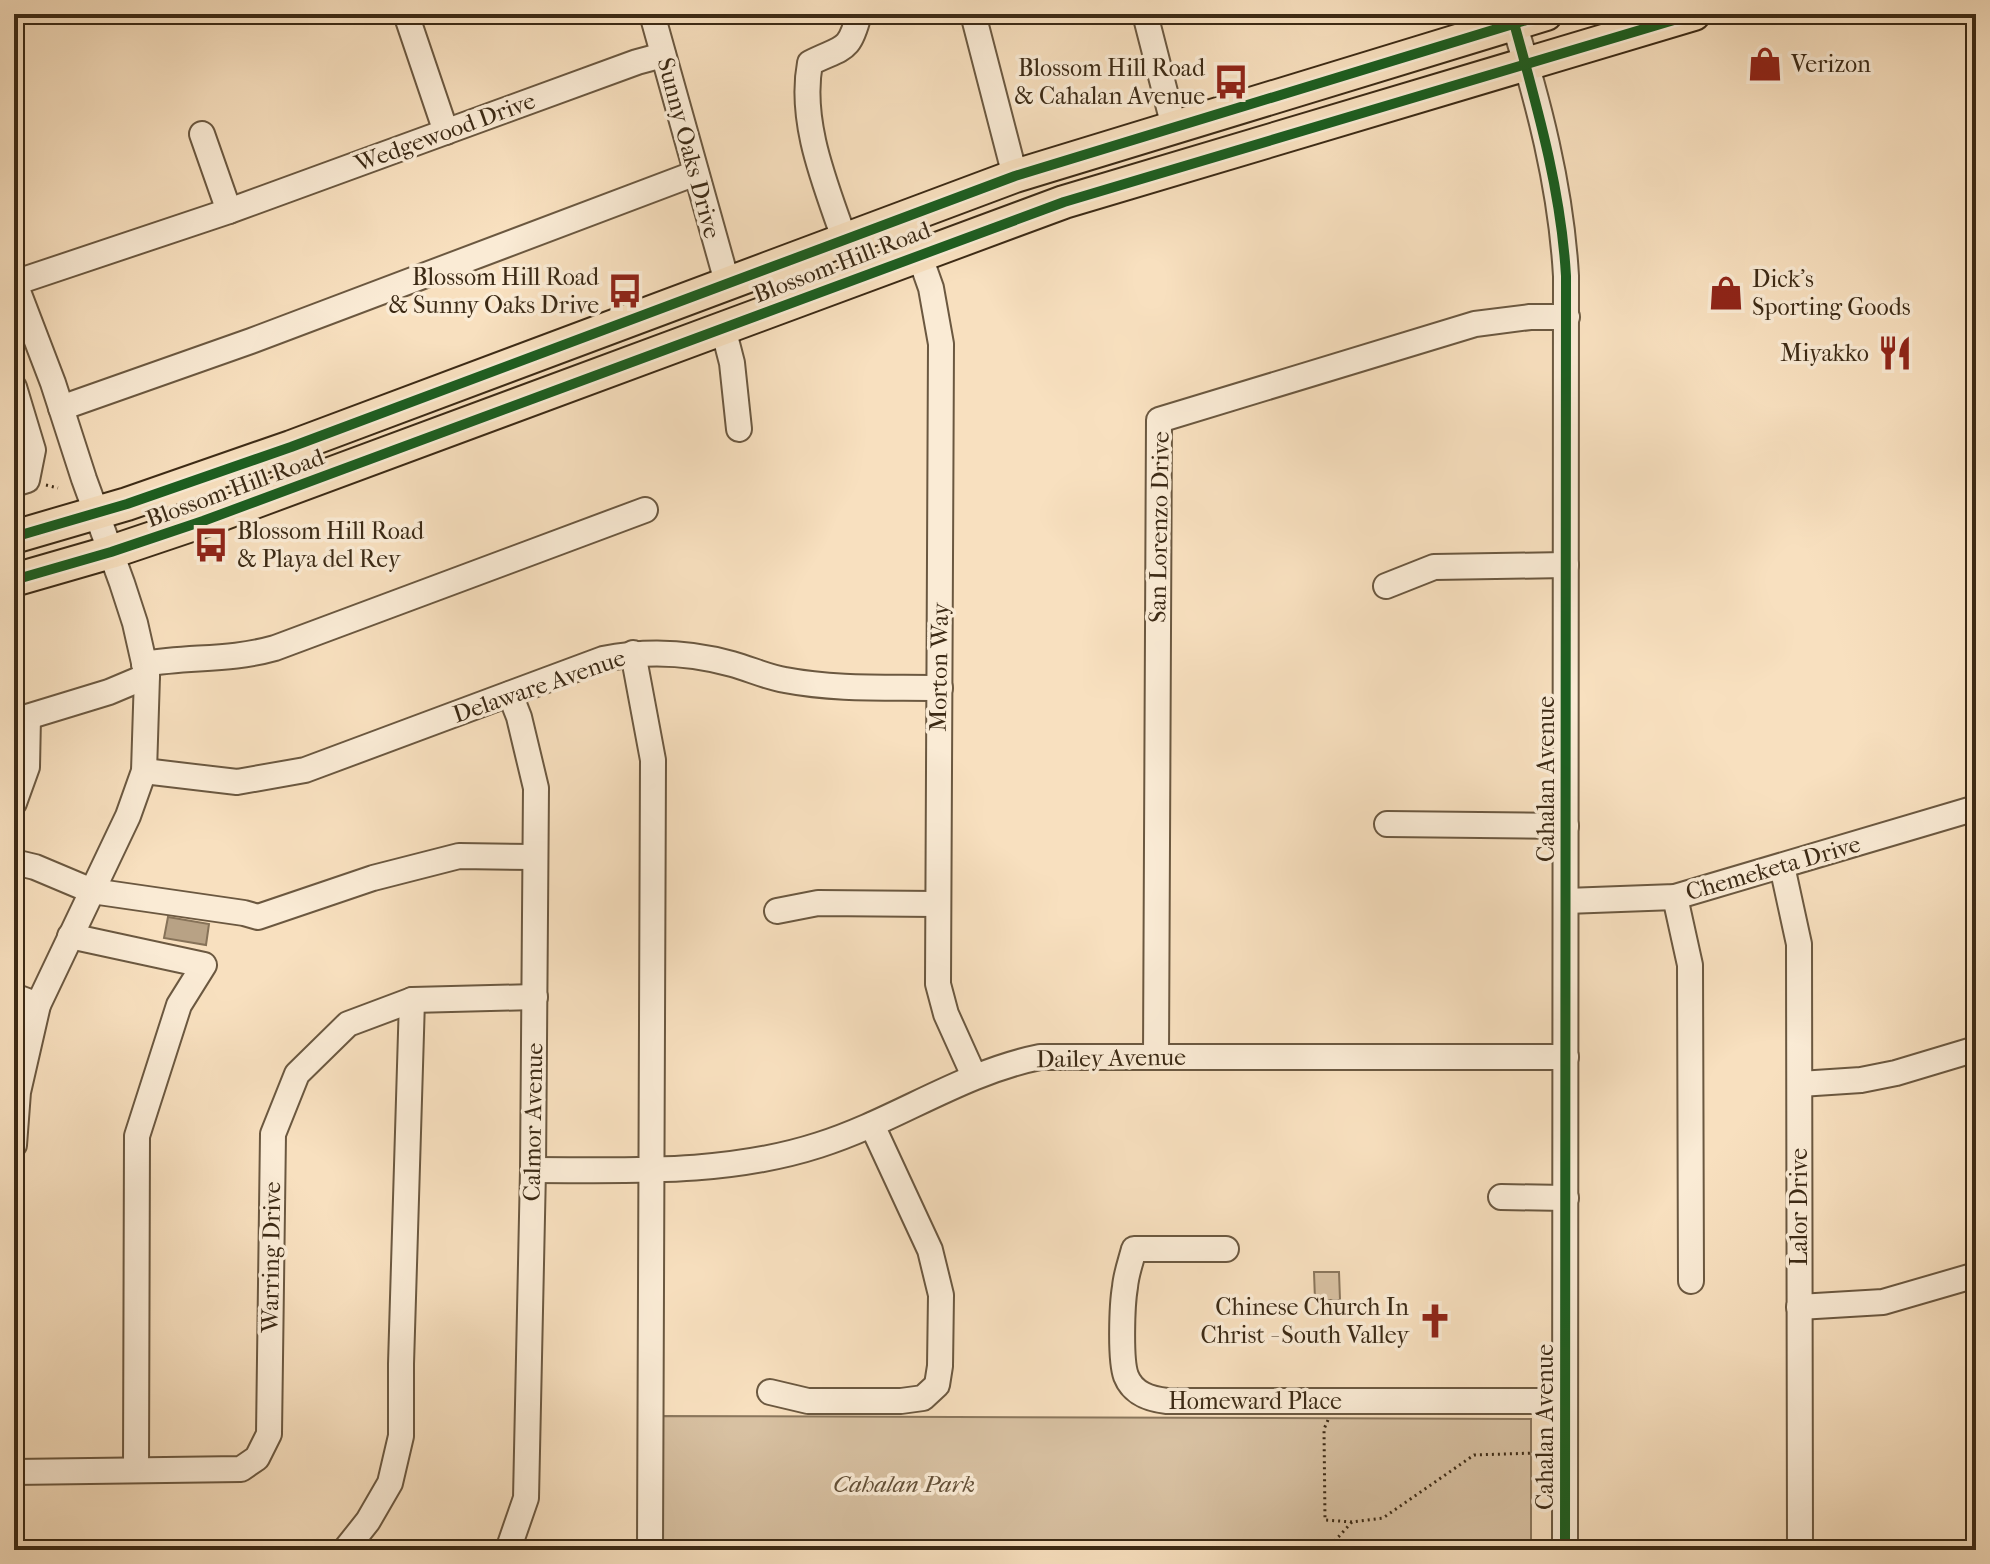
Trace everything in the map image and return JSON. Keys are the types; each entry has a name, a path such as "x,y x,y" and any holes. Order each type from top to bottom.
{"main road":[{"path":"1418,53 1455,14"},
{"name":"Blossom Hill Road","path":"14,537 97,513 291,447 1015,176 1418,53 1512,19 1546,14"},
{"name":"Blossom Hill Road","path":"14,580 111,552 264,499 1064,202 1694,14"}],"street":[{"path":"406,14 446,132"},
{"name":"Sunny Oaks Drive","path":"652,14 727,282"},
{"path":"844,238 809,120 807,80 810,63 843,49 854,37 859,14"},
{"path":"973,14 1015,176"},
{"path":"1145,14 1174,127"},
{"name":"Cahalan Avenue","path":"1512,19 1539,112 1560,209 1567,317 1565,1550"},
{"name":"Wedgewood Drive","path":"14,282 229,211 663,55"},
{"path":"202,134 229,211"},
{"path":"61,408 266,336 696,173"},
{"name":"Morton Way","path":"919,254 931,288 941,344 938,984 946,1014 974,1076"},
{"path":"14,282 135,623 145,670 144,771 128,816 38,1005 18,1092 14,1145"},
{"name":"San Lorenzo Drive","path":"1156,1056 1159,420 1475,324 1530,317 1567,317"},
{"path":"723,328 732,363 739,429"},
{"path":"14,387 33,450 27,480 14,484"},
{"path":"14,803 27,767 21,719 109,692 166,660 235,658 275,648 645,510"},
{"path":"1386,586 1434,567 1566,565"},
{"path":"633,653 653,760 650,1550"},
{"name":"Delaware Avenue","path":"144,771 237,782 305,770 603,659 633,653 680,653 729,663 783,680 836,687 940,688"},
{"name":"Calmor Avenue","path":"510,694 519,717 536,788 526,1498 515,1548"},
{"name":"Chemeketa Drive","path":"1566,901 1675,897 1976,808"},
{"path":"1387,824 1566,826"},
{"path":"14,862 35,867 92,891 258,917 373,878 459,856 535,857"},
{"name":"Lalor Drive","path":"1782,866 1799,944 1800,1550"},
{"path":"1675,897 1690,965 1691,1281"},
{"path":"777,911 818,903 937,904"},
{"path":"70,936 204,965 179,1005 137,1136 136,1470"},
{"path":"14,996 38,1005"},
{"name":"Warring Drive","path":"14,1472 241,1469 257,1458 269,1434 273,1134 297,1074 348,1024 412,1000 535,997"},
{"path":"345,1550 368,1521 390,1483 401,1436 412,1000"},
{"path":"1800,1084 1861,1080 1976,1049"},
{"name":"Dailey Avenue","path":"533,1170 709,1168 768,1160 821,1145 872,1125 974,1076 1007,1064 1040,1057 1566,1057"},
{"path":"770,1392 808,1401 901,1401 923,1398 937,1385 941,1295 930,1250 872,1125"},
{"path":"1501,1197 1566,1198"},
{"name":"Homeward Place","path":"1226,1249 1134,1249 1125,1286 1124,1361 1126,1376 1135,1390 1150,1399 1565,1401"},
{"path":"1799,1307 1883,1302 1976,1277"}],"path":[{"path":"1330,1417 1324,1429 1325,1520 1352,1522 1383,1518 1474,1455 1535,1453"},
{"path":"1210,1546 1288,1548 1331,1545 1352,1522"}],"green space":[{"path":"1314,1272 1339,1272 1340,1300 1315,1300"},
{"name":"Cahalan Park","path":"658,1416 1531,1419 1531,1550 658,1550"}],"shaded area":[{"path":"168,917 209,924 206,945 164,938"}],"cycle path":[{"path":"14,537 127,504 291,447 1015,176 1546,14"},
{"path":"14,580 203,521 1064,202 1694,14"},
{"path":"1514,23 1553,180 1566,276 1565,1550"}],"place":[{"name":"Verizon","path":"1765,64"},
{"name":"Blossom Hill Road & Cahalan Avenue","path":"1231,82"},
{"name":"Blossom Hill Road & Sunny Oaks Drive","path":"625,291"},
{"name":"Dick's Sporting Goods","path":"1726,293"},
{"name":"Miyakko","path":"1895,353"},
{"name":"Blossom Hill Road & Playa del Rey","path":"211,545"},
{"name":"Chinese Church In Christ - South Valley","path":"1435,1321"}]}
